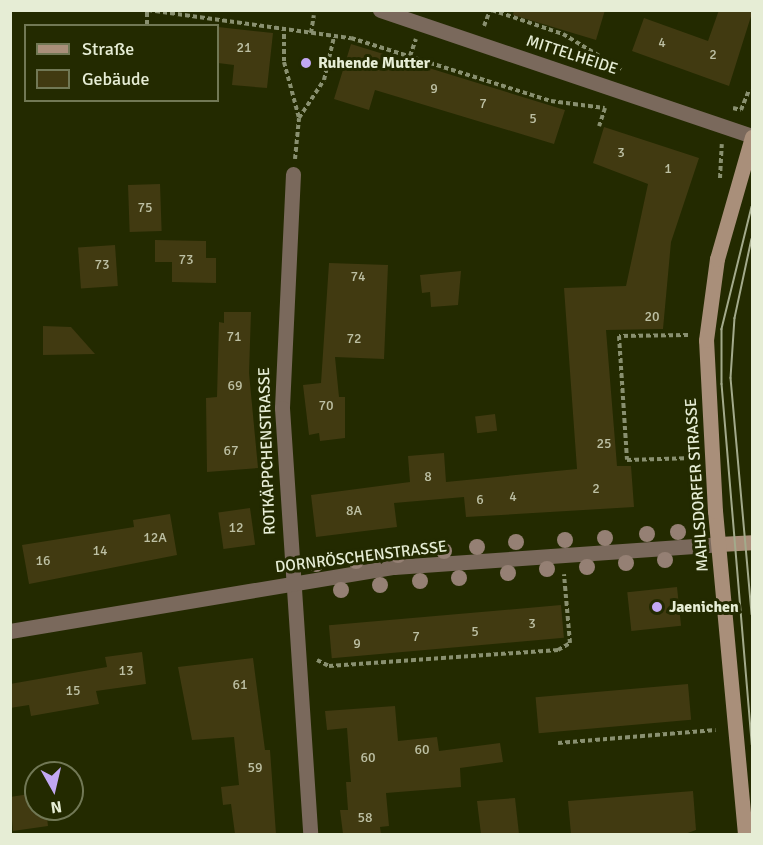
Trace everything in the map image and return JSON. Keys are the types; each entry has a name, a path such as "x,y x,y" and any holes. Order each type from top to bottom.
{"main road":[{"name":"MAHLSDORFER STRASSE","path":"746,834 719,544 706,340 717,259 753,137"},
{"path":"719,544 753,542"}],"street":[{"name":"MITTELHEIDE","path":"380,10 753,137"},
{"name":"ROTKÄPPCHENSTRASSE","path":"293,174 282,353 291,583 310,834"},
{"name":"DORNRÖSCHENSTRASSE","path":"10,631 394,567 719,544"}],"path":[{"path":"147,24 148,10 284,27 334,37 410,56 551,101 605,108 598,126"},
{"path":"209,18 210,10"},
{"path":"483,30 491,10 563,34 621,69"},
{"path":"311,33 314,15"},
{"path":"284,27 284,63 299,118 296,146"},
{"path":"299,118 324,80 334,37"},
{"path":"410,56 416,38"},
{"path":"513,89 516,80"},
{"path":"733,108 741,110 749,90"},
{"path":"719,191 722,143"},
{"path":"688,335 619,336 627,460 694,458"},
{"path":"309,656 329,666 558,650 570,643 564,574"},
{"path":"558,743 715,730"}],"building":[{"path":"514,10 605,10 596,40 513,15"},
{"path":"719,10 753,10 729,86 632,51 644,18 708,41"},
{"path":"219,27 273,33 267,88 232,85 234,65 219,63"},
{"path":"351,44 565,110 554,144 375,90 369,110 334,99"},
{"path":"604,127 699,158 671,242 663,329 606,330 617,466 631,466 634,507 466,517 464,497 394,503 397,527 316,537 311,495 410,482 408,456 444,453 446,482 577,469 564,288 626,286 648,184 593,163"},
{"path":"160,184 162,231 130,232 128,185"},
{"path":"155,240 206,241 206,258 216,258 216,283 172,282 172,262 155,262"},
{"path":"115,245 118,286 81,288 78,248"},
{"path":"329,263 388,265 384,359 335,357 339,397 345,397 345,438 320,441 319,433 309,435 303,385 321,383"},
{"path":"461,271 458,305 431,307 430,292 422,293 420,275"},
{"path":"224,312 251,312 249,373 258,468 207,472 206,398 217,397 219,322 224,323"},
{"path":"43,326 71,327 95,354 43,355"},
{"path":"495,414 497,431 477,433 475,416"},
{"path":"250,508 255,545 223,549 218,512"},
{"path":"170,514 177,555 29,584 22,545 134,527 133,520"},
{"path":"677,587 681,626 631,631 627,592"},
{"path":"561,605 564,638 332,658 329,625"},
{"path":"142,652 146,684 96,691 99,704 31,716 29,705 10,708 10,684 107,667 105,657"},
{"path":"253,658 265,750 270,750 276,834 235,834 231,804 223,805 221,787 239,785 234,737 192,740 178,667"},
{"path":"688,684 691,720 539,733 536,697"},
{"path":"395,706 398,741 437,737 439,751 500,743 503,762 460,768 461,787 386,793 389,826 380,827 381,834 343,834 340,810 348,810 346,782 351,782 347,728 327,730 325,711"},
{"path":"693,791 696,830 685,834 571,834 568,801"},
{"path":"24,795 24,821 47,821 48,826 13,831 10,797"},
{"path":"515,798 519,834 481,834 477,801"}],"tram line":[{"path":"752,207 722,329 722,384 752,745"},
{"path":"752,239 735,318 731,378 752,614"}],"place":[{"name":"Ruhende Mutter","path":"306,63"},
{"name":"Jaenichen","path":"657,607"}]}
